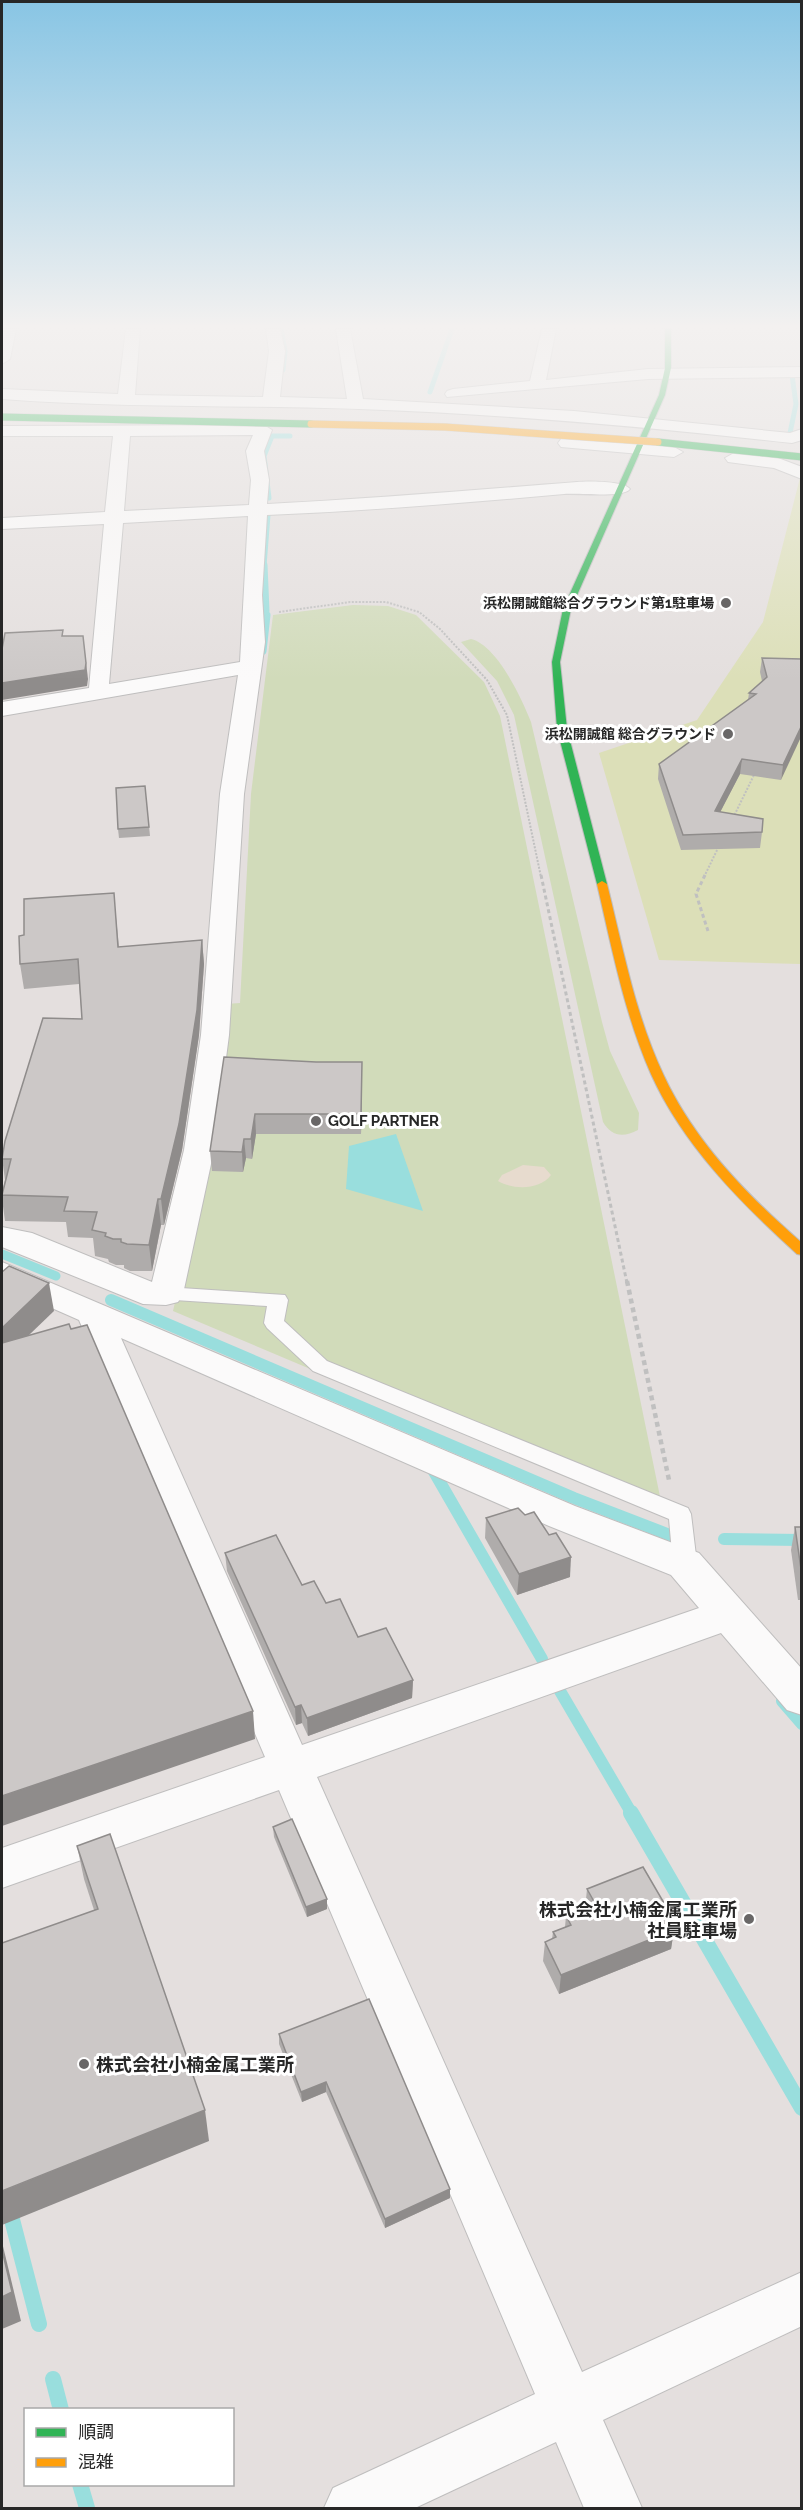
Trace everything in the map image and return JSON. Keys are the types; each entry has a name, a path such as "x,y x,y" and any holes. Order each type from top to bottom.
{"main road":[{"path":"701,446 801,457"},
{"path":"639,448 567,609 560,635 556,677 564,738 638,1021 659,1078 690,1130 719,1169 747,1200 801,1251"}],"street":[{"path":"102,692 98,685 114,516 127,446"},
{"path":"86,1296 166,1294 193,1182 215,1035 232,794 254,642 252,586 260,509 260,480 256,446"},
{"path":"611,446 778,463 801,474"},
{"path":"778,463 793,446"},
{"path":"2,522 407,503 581,487 621,489"},
{"path":"2,709 250,667"},
{"path":"2,1237 20,1241 86,1296 613,2508"},
{"path":"2,1273 86,1296 562,1516 685,1564 727,1613 799,1689"},
{"path":"2,1868 709,1622 727,1613"},
{"path":"353,2508 801,2298"}],"lane":[{"path":"166,1294 278,1300 274,1323 320,1366 587,1478 680,1514 685,1564"}],"path":[{"path":"254,614 353,603 391,603 408,608 421,613 477,666 500,698 509,727 676,1513"},
{"path":"731,822 756,771"},
{"path":"708,931 696,894 721,843"}],"green space":[{"name":"浜松開誠館 総合グラウンド","path":"800,478 801,964 659,960 599,753 697,720 763,622"},
{"path":"353,605 388,606 416,615 484,682 500,716 664,1516 173,1311 200,1193 226,1004 240,1003 251,794 273,615"},
{"path":"471,639 481,643 499,662 515,687 531,722 610,1051 639,1113 638,1130 633,1133 622,1135 614,1133 603,1122 514,715 497,681 461,642"}],"sand":[{"path":"523,1165 544,1167 551,1175 540,1184 526,1187 511,1186 498,1181 502,1175"}],"water":[{"path":"396,1134 423,1211 346,1189 349,1146"}],"building":[{"path":"63,630 62,636 83,636 85,670 2,683 2,649 5,633"},
{"path":"762,658 801,659 801,727 783,765 742,759 715,811 763,819 762,832 683,835 659,764 756,694 749,693 767,677"},
{"path":"145,786 149,827 118,829 116,788"},
{"path":"114,893 118,947 202,940 197,1010 179,1124 161,1199 158,1199 149,1245 127,1244 121,1242 121,1239 105,1236 106,1233 92,1230 97,1212 64,1211 68,1197 2,1195 11,1159 2,1159 5,1141 43,1018 82,1019 78,959 20,964 19,936 24,935 24,899"},
{"path":"224,1057 362,1062 361,1114 255,1114 251,1139 244,1139 242,1152 210,1151"},
{"path":"9,1266 49,1283 2,1328 2,1272"},
{"path":"69,1324 71,1329 87,1325 253,1711 2,1796 2,1343"},
{"path":"518,1508 525,1515 534,1512 549,1535 556,1533 571,1557 519,1574 486,1518"},
{"path":"795,1527 801,1527 801,1569"},
{"path":"276,1535 302,1585 314,1581 326,1603 340,1599 358,1637 386,1628 413,1680 307,1718 301,1705 295,1707 225,1553"},
{"path":"292,1819 327,1899 306,1907 273,1827"},
{"path":"110,1834 205,2110 2,2191 2,1943 98,1909 77,1846"},
{"path":"643,1867 664,1903 660,1905 674,1930 561,1975 545,1942 556,1937 553,1932 571,1925 566,1916 596,1905 587,1889"},
{"path":"369,1999 450,2189 385,2219 326,2082 301,2092 279,2034"},
{"path":"2,2250 12,2292 2,2297"}],"waterway":[{"path":"268,446 264,456 269,498"},
{"path":"264,566 268,515"},
{"path":"264,566 266,611"},
{"path":"263,651 267,615"},
{"path":"2,1254 56,1276"},
{"path":"111,1300 574,1498 675,1537"},
{"path":"433,1470 542,1659"},
{"path":"724,1539 802,1540"},
{"path":"560,1691 632,1814"},
{"path":"782,1701 802,1724"},
{"path":"631,1813 802,2108"},
{"path":"9,2208 39,2324"},
{"path":"53,2379 60,2408"},
{"path":"81,2486 87,2508"}],"traffic: fast":[{"path":"602,884 562,729 556,662 567,609 639,446"},
{"path":"698,446 802,457"}],"traffic: slow":[{"path":"602,884 625,982 640,1030 671,1102 686,1126 721,1171 802,1251"}],"place":[{"name":"浜松開誠館総合グラウンド第1駐車場","path":"726,603"},
{"name":"浜松開誠館 総合グラウンド","path":"728,734"},
{"name":"GOLF PARTNER","path":"316,1121"},
{"name":"株式会社小楠金属工業所 社員駐車場","path":"749,1919"},
{"name":"株式会社小楠金属工業所","path":"84,2064"}]}
